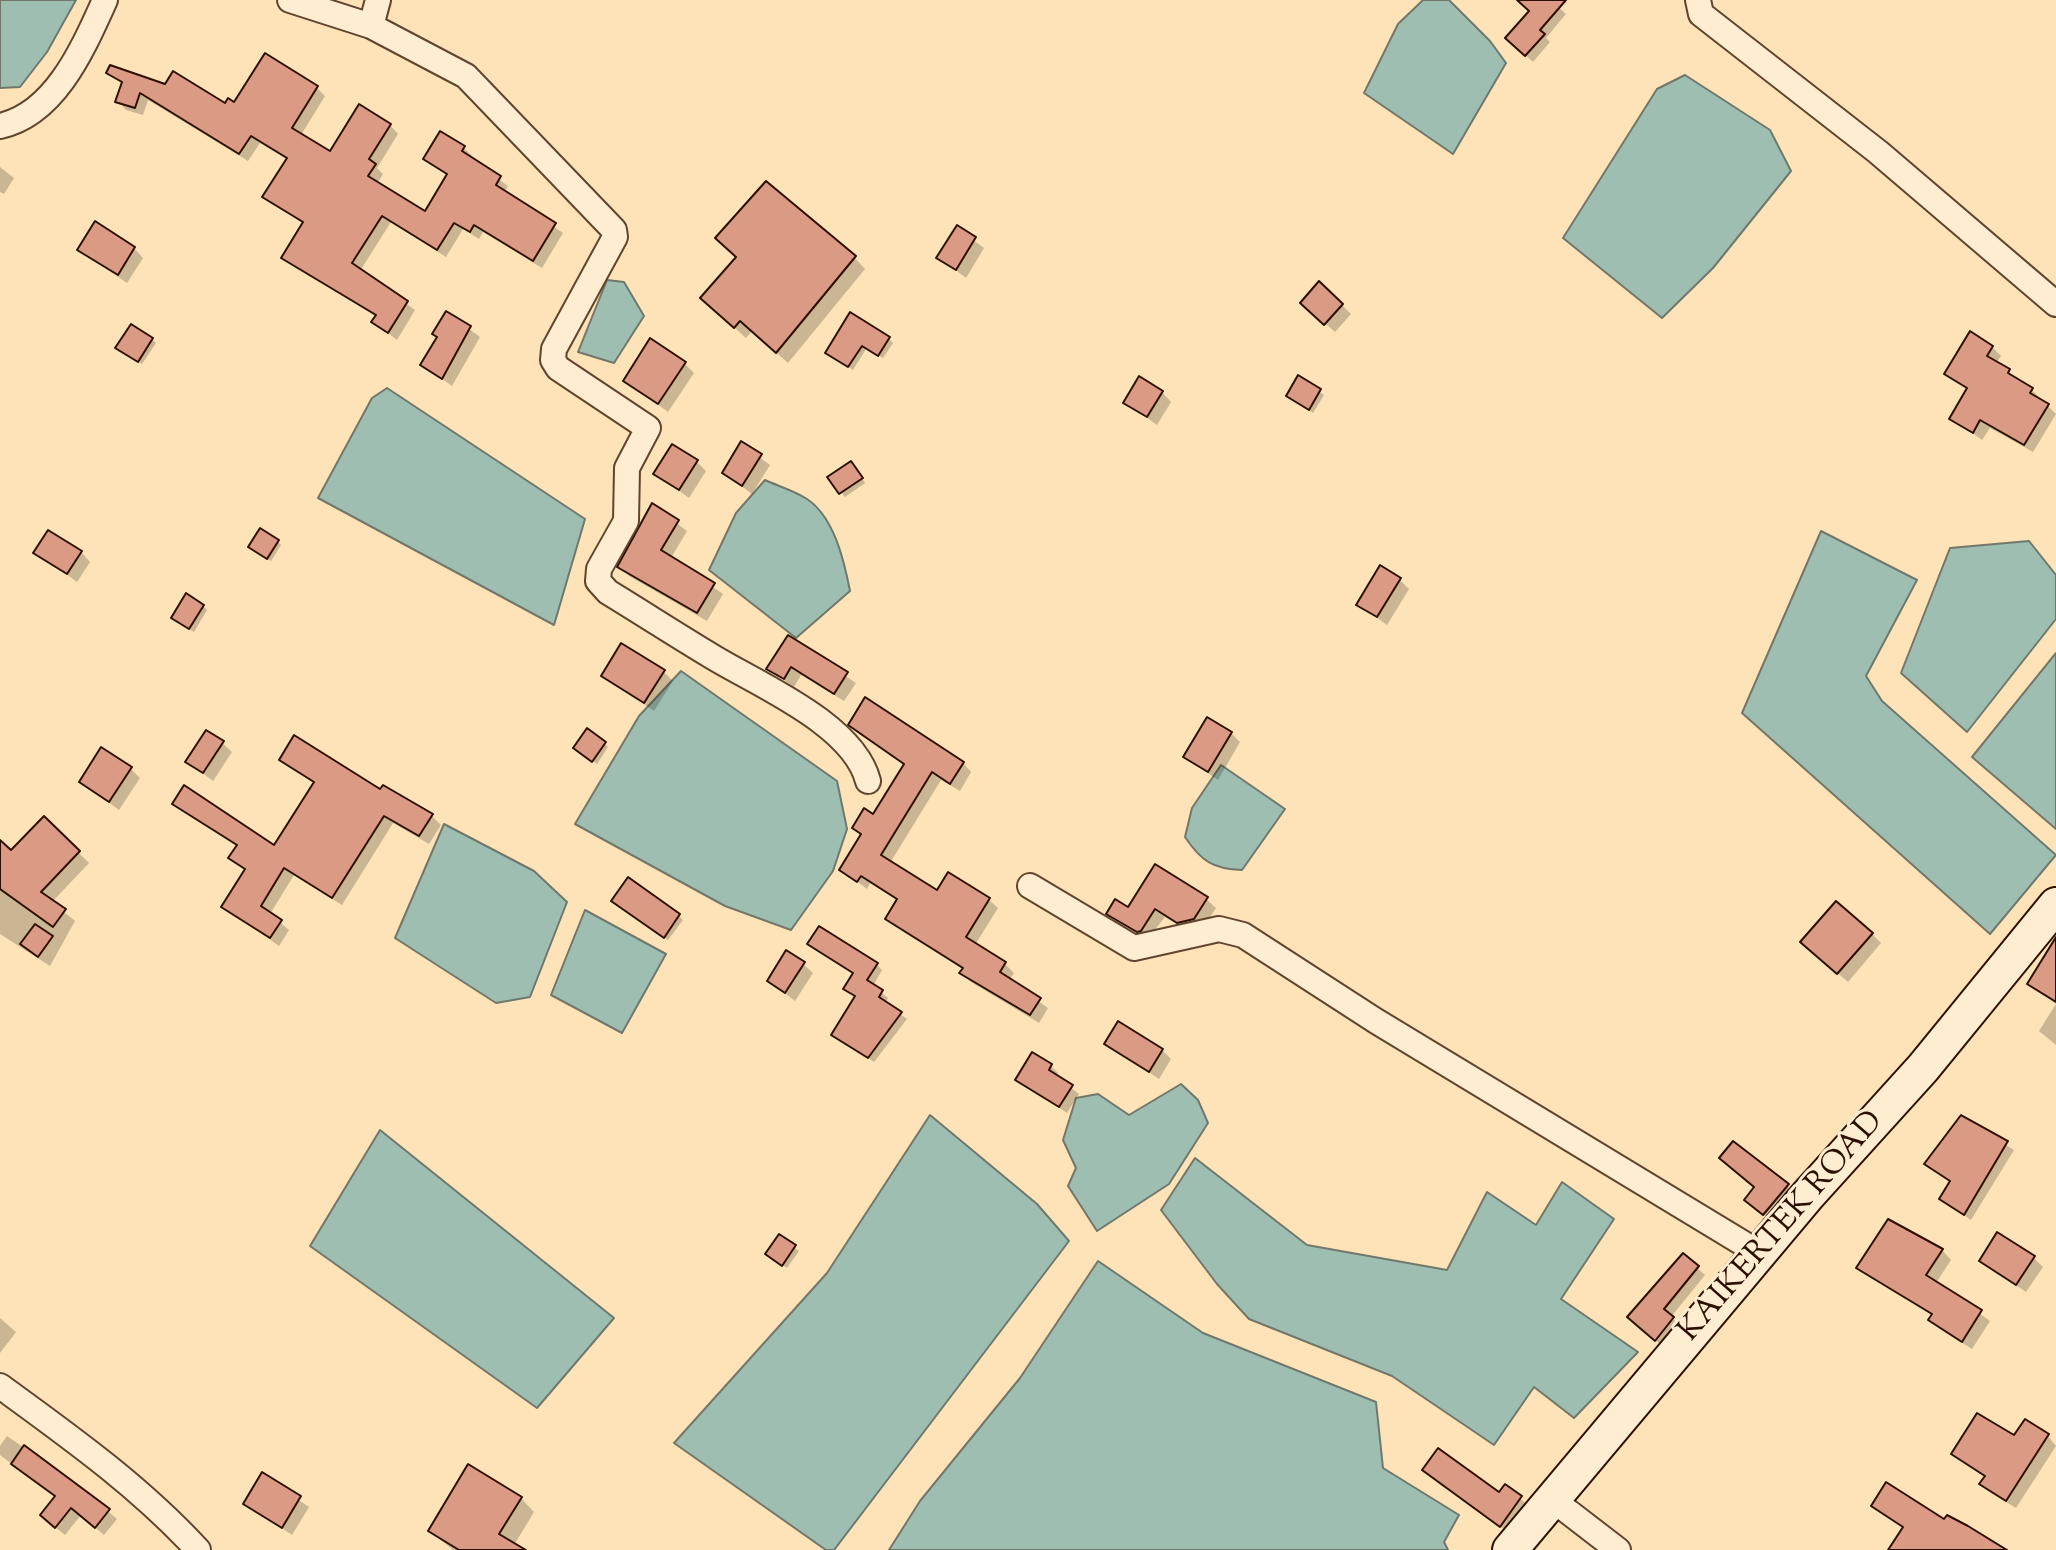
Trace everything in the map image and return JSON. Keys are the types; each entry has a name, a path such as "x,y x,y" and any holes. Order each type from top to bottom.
{"main road":[{"name":"KAIKERTEK ROAD","path":"1510,1550 1759,1253 1923,1068 2056,905"}],"street":[{"path":"0,126 13,124 44,102 80,54 105,0"},
{"path":"290,0 371,26 466,76 614,230 615,237 554,349 553,360 558,368 648,428 627,468 626,521 599,569 598,581 608,592 816,717 865,767 868,781"},
{"path":"371,26 378,0"},
{"path":"1698,0 1701,14 1878,152 2056,304"},
{"path":"1030,886 1134,948 1219,929 1243,935 1376,1021 1759,1253"},
{"path":"0,1386 120,1475 162,1510 198,1550"},
{"path":"1553,1500 1618,1550"}],"shaded area":[{"path":"0,0 76,0 47,52 20,87 0,88"},
{"path":"1423,0 1449,0 1490,41 1506,63 1453,154 1364,93 1398,24"},
{"path":"1685,75 1770,130 1791,171 1713,268 1662,318 1563,238 1657,89"},
{"path":"607,280 624,282 644,316 614,363 578,352"},
{"path":"387,388 585,519 554,625 318,498 372,398"},
{"path":"765,480 807,499 824,517 841,553 850,591 796,638 709,570 736,513"},
{"path":"1821,531 1917,580 1866,676 1882,701 2056,855 1990,934 1742,713"},
{"path":"2029,541 2056,575 2056,619 1967,732 1901,673 1950,548"},
{"path":"2056,653 2056,829 1972,757"},
{"path":"681,671 837,781 847,829 833,871 791,930 725,906 575,824 639,716"},
{"path":"1221,765 1285,809 1242,870 1223,868 1209,862 1185,837 1192,808"},
{"path":"444,824 534,871 567,902 530,997 496,1003 395,938"},
{"path":"585,910 666,954 622,1033 551,995"},
{"path":"1181,1084 1198,1100 1208,1123 1169,1184 1097,1231 1068,1186 1076,1168 1063,1140 1076,1098 1098,1094 1129,1115"},
{"path":"930,1115 1037,1204 1069,1241 834,1550 826,1550 674,1443 827,1273"},
{"path":"380,1130 614,1318 537,1408 310,1246"},
{"path":"1195,1158 1307,1245 1447,1270 1487,1192 1536,1225 1562,1182 1614,1219 1561,1299 1638,1352 1574,1418 1534,1387 1494,1445 1392,1376 1249,1319 1217,1284 1161,1210"},
{"path":"1098,1261 1203,1333 1376,1402 1383,1468 1459,1515 1444,1542 1448,1550 889,1550 920,1501 1020,1378"}],"building":[{"path":"1517,0 1566,0 1540,30 1545,34 1525,56 1505,38 1529,11"},
{"path":"265,53 318,86 292,128 330,151 359,104 391,124 369,159 376,164 368,176 425,211 447,174 423,159 440,131 465,146 462,151 501,176 496,185 556,223 533,261 474,225 470,232 454,223 437,250 382,216 352,263 408,301 388,333 371,322 376,315 281,258 303,222 262,197 287,158 251,136 239,154 140,93 135,108 115,102 122,82 106,73 110,65 165,84 173,71 225,103 228,98 234,102"},
{"path":"766,181 856,256 776,353 740,321 734,328 700,298 736,257 715,238"},
{"path":"95,221 135,247 118,275 77,250"},
{"path":"957,225 976,237 956,270 936,258"},
{"path":"1319,281 1343,304 1324,325 1300,303"},
{"path":"446,311 471,326 442,379 420,365 437,337 432,334"},
{"path":"850,312 890,337 878,356 862,346 848,367 825,353"},
{"path":"131,324 153,338 138,362 115,348"},
{"path":"1970,331 1993,346 1987,356 2010,369 2008,373 2033,388 2030,393 2049,404 2024,445 1980,420 1973,433 1949,419 1967,388 1944,374"},
{"path":"650,338 686,362 658,404 623,381"},
{"path":"1298,375 1321,389 1309,410 1286,396"},
{"path":"1139,376 1163,391 1147,417 1123,403"},
{"path":"741,441 762,454 742,486 722,473"},
{"path":"672,444 698,460 679,490 653,474"},
{"path":"851,461 863,478 839,494 827,477"},
{"path":"652,503 679,520 661,550 715,583 697,613 617,567"},
{"path":"260,528 279,540 267,559 248,547"},
{"path":"48,530 82,551 67,574 33,553"},
{"path":"1380,565 1401,578 1377,617 1356,605"},
{"path":"186,593 204,605 189,629 171,618"},
{"path":"788,635 848,672 834,694 791,667 784,679 766,669"},
{"path":"621,643 665,670 644,703 601,676"},
{"path":"865,697 964,762 950,784 932,772 881,855 937,890 948,872 990,898 966,937 1006,962 1000,972 1041,998 1030,1015 959,973 963,968 885,919 897,899 861,876 857,882 839,870 861,834 852,828 864,808 873,814 904,764 848,725"},
{"path":"1207,717 1232,732 1208,772 1183,757"},
{"path":"587,728 606,742 592,762 573,748"},
{"path":"206,730 224,741 203,773 185,762"},
{"path":"294,735 380,789 383,785 433,814 419,836 384,816 332,898 284,868 261,906 282,920 270,938 221,907 245,869 228,858 237,845 172,804 184,785 274,845 314,782 279,760"},
{"path":"101,747 132,767 109,802 79,782"},
{"path":"44,816 80,851 41,892 66,909 53,927 0,889 0,840 11,850"},
{"path":"1155,864 1208,897 1194,919 1177,923 1155,909 1141,931 1137,932 1106,914 1115,899 1128,907"},
{"path":"628,877 680,914 664,938 611,901"},
{"path":"1836,901 1873,933 1837,974 1800,942"},
{"path":"35,924 53,936 38,957 20,944"},
{"path":"819,926 878,963 867,980 883,990 879,997 902,1012 868,1058 831,1035 855,996 843,989 853,973 807,944"},
{"path":"2056,937 2056,1002 2027,984"},
{"path":"786,950 805,962 785,993 767,981"},
{"path":"1118,1021 1163,1049 1149,1072 1104,1044"},
{"path":"1032,1052 1052,1064 1049,1070 1073,1085 1059,1107 1015,1080"},
{"path":"1961,1115 2008,1141 1964,1215 1939,1199 1950,1181 1924,1164"},
{"path":"1733,1141 1789,1184 1763,1215 1744,1200 1754,1187 1719,1158"},
{"path":"1888,1219 1943,1249 1926,1275 1982,1310 1962,1342 1928,1320 1932,1314 1856,1268"},
{"path":"1997,1232 2035,1256 2016,1285 1979,1261"},
{"path":"779,1234 796,1245 782,1266 765,1254"},
{"path":"1683,1253 1699,1266 1664,1309 1674,1317 1655,1341 1627,1317"},
{"path":"1977,1413 2014,1435 2025,1419 2049,1434 2006,1501 1979,1484 1985,1476 1951,1454"},
{"path":"24,1445 110,1509 95,1528 71,1508 55,1528 40,1515 55,1496 11,1464"},
{"path":"1438,1448 1499,1492 1505,1484 1522,1496 1500,1527 1422,1470"},
{"path":"468,1464 522,1497 499,1534 526,1550 459,1550 428,1531"},
{"path":"262,1472 301,1496 282,1528 243,1504"},
{"path":"1886,1482 1944,1519 1947,1515 2007,1550 1888,1550 1903,1527 1871,1506"}]}
